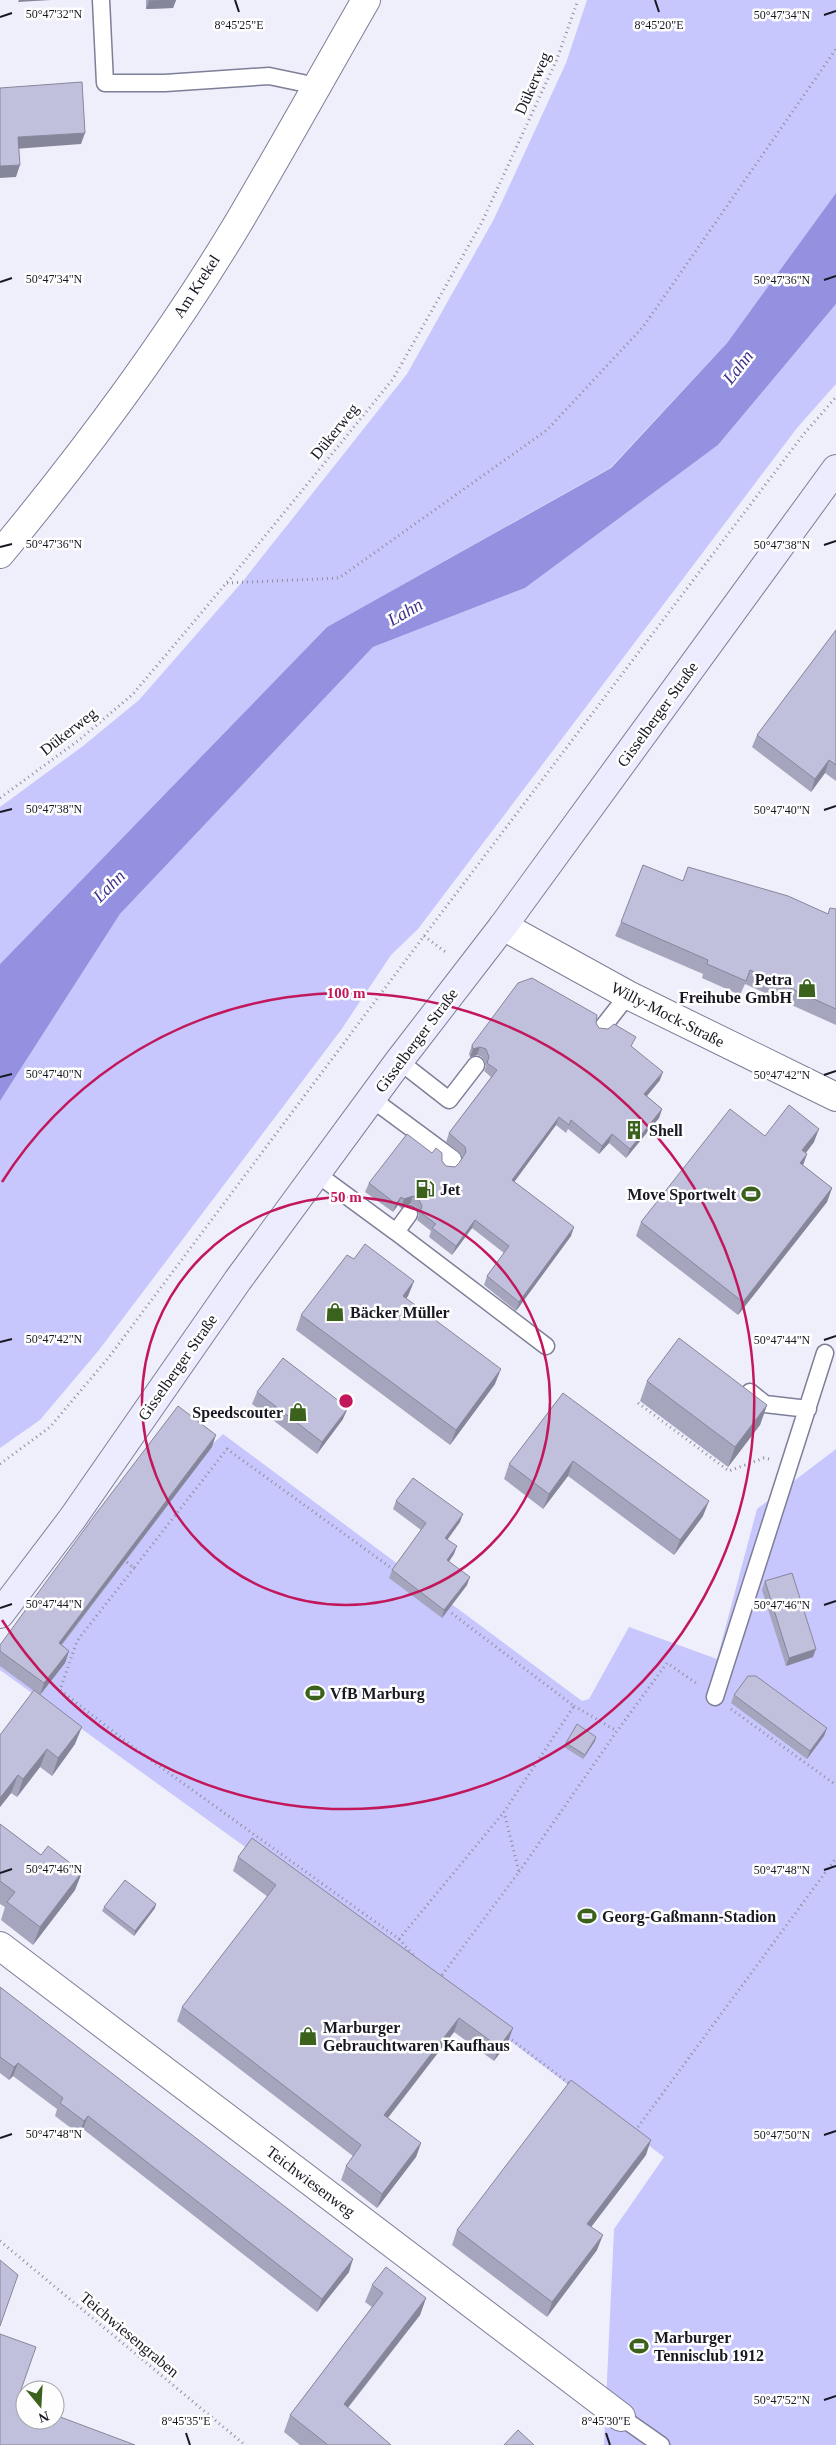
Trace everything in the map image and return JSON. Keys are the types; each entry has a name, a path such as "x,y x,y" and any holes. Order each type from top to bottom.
{"main road":[{"name":"Gisselberger Straße","path":"0,1614 72,1519 232,1288 399,1061 502,926 836,470"}],"street":[{"name":"Am Krekel","path":"0,554 29,519 148,360 239,221 366,0"},
{"name":"Willy-Mock-Straße","path":"502,926 628,995 836,1097"},
{"name":"Teichwiesenweg","path":"0,1946 621,2417"}],"lane":[{"path":"101,0 105,83 164,83 269,76 317,86"},
{"path":"602,1028 628,995"},
{"path":"399,1061 449,1100 476,1065"},
{"path":"372,1098 453,1159 448,1166"},
{"path":"317,1174 546,1346"},
{"path":"396,1232 409,1214"},
{"path":"715,1697 825,1353"},
{"path":"735,1382 765,1404 808,1409"},
{"path":"621,2417 661,2445"}],"path":[{"name":"Dükerweg","path":"0,798 79,740 133,694 227,583 393,379 482,222 557,58 578,0"},
{"path":"227,583 339,578 547,430 643,327 836,49"},
{"path":"0,1464 50,1427 109,1357 430,928 791,451 836,397"},
{"path":"638,1403 729,1471 764,1458 791,1464"},
{"path":"394,1571 227,1449 77,1641 60,1690 138,1750 399,1939 418,1961"},
{"path":"118,1556 134,1568"},
{"path":"450,1612 574,1706 617,1731"},
{"path":"430,1975 437,1982 519,1872 617,1731 667,1663 836,1785"},
{"path":"399,1939 504,1812 574,1706"},
{"path":"504,1812 519,1872"},
{"path":"626,2127 634,2133 836,1858"},
{"path":"508,2037 578,2091"},
{"name":"Teichwiesengraben","path":"0,2241 245,2445"}],"shaded area":[{"path":"587,0 836,0 836,193 727,343 610,468 327,627 0,964 0,807 83,746 139,700 243,581 407,374 494,219 566,63"},
{"path":"836,304 836,384 797,428 418,929 391,955 341,1030 99,1350 40,1420 0,1448 0,1101 120,914 373,647 525,588 718,445"},
{"name":"Georg-Gaßmann-Stadion","path":"223,1434 582,1701 589,1699 629,1627 717,1659 757,1509 836,1449 836,2445 604,2445 614,2229 664,2157 435,1984 0,1670 0,1651"}],"water":[{"name":"Lahn","path":"836,193 836,304 718,445 525,588 373,647 120,914 0,1101 0,964 327,627 611,468 727,343"}],"building":[{"path":"82,82 85,133 18,137 20,165 0,166 0,88"},
{"path":"836,630 836,765 829,760 815,779 757,735"},
{"path":"643,865 683,881 688,867 788,896 828,914 830,908 836,909 836,1009 750,970 746,981 707,964 708,960 621,922"},
{"path":"532,978 597,1015 596,1023 599,1028 608,1029 614,1024 636,1037 631,1046 663,1072 644,1094 662,1109 630,1149 612,1134 602,1146 571,1120 569,1125 559,1117 512,1180 574,1227 519,1302 487,1276 509,1246 475,1220 456,1246 432,1228 436,1224 420,1212 422,1206 418,1198 413,1196 404,1199 401,1197 396,1204 369,1183 407,1134 432,1153 436,1148 442,1153 442,1161 446,1166 455,1167 459,1163 466,1152 465,1147 449,1133 497,1070 487,1063 489,1057 486,1049 480,1047 473,1049 472,1045 518,983"},
{"path":"789,1105 819,1129 802,1150 807,1154 800,1163 832,1188 743,1302 641,1222 730,1109 765,1136"},
{"path":"365,1244 414,1281 403,1296 501,1369 456,1430 301,1315 347,1255 354,1259"},
{"path":"679,1338 767,1405 735,1447 647,1381"},
{"name":"Speedscouter","path":"283,1358 348,1408 322,1442 257,1392"},
{"path":"563,1393 709,1501 680,1540 573,1461 549,1494 509,1464"},
{"path":"178,1406 216,1435 59,1643 69,1651 44,1683 0,1651 0,1645"},
{"path":"413,1478 463,1514 445,1538 457,1546 447,1560 470,1577 444,1610 392,1570 426,1523 396,1501"},
{"path":"792,1573 816,1649 789,1658 765,1581"},
{"path":"748,1676 756,1676 827,1728 810,1751 734,1695"},
{"path":"34,1690 82,1727 58,1758 47,1749 23,1779 18,1775 0,1798 0,1735"},
{"path":"577,1724 596,1737 585,1755 566,1743"},
{"path":"0,1824 41,1855 48,1846 82,1872 40,1927 7,1902 15,1892 0,1881"},
{"path":"252,1838 513,2028 499,2047 459,2018 384,2115 421,2143 382,2194 346,2166 361,2145 182,2007 276,1885 238,1857"},
{"path":"125,1880 156,1904 135,1931 104,1907"},
{"path":"0,1987 353,2259 322,2299 88,2116 84,2121 60,2103 63,2098 18,2063 14,2067 0,2057"},
{"path":"571,2080 651,2140 587,2224 603,2235 552,2302 457,2230"},
{"path":"0,2260 18,2275 0,2326"},
{"path":"386,2267 426,2298 344,2404 391,2445 328,2445 290,2415 383,2293 372,2285"},
{"path":"0,2334 36,2347 24,2380 15,2380 15,2430 65,2430 65,2419 135,2445 0,2445"},
{"path":"518,2430 534,2445 504,2445"}],"place":[{"name":"Petra Freihube GmbH","path":"807,988"},
{"name":"Shell","path":"634,1130"},
{"name":"Jet","path":"425,1189"},
{"name":"Move Sportwelt","path":"751,1194"},
{"name":"Bäcker Müller","path":"335,1312"},
{"name":"Speedscouter","path":"298,1412"},
{"name":"VfB Marburg","path":"315,1693"},
{"name":"Georg-Gaßmann-Stadion","path":"587,1916"},
{"name":"Marburger Gebrauchtwaren Kaufhaus","path":"308,2036"},
{"name":"Marburger Tennisclub 1912","path":"639,2346"}]}
